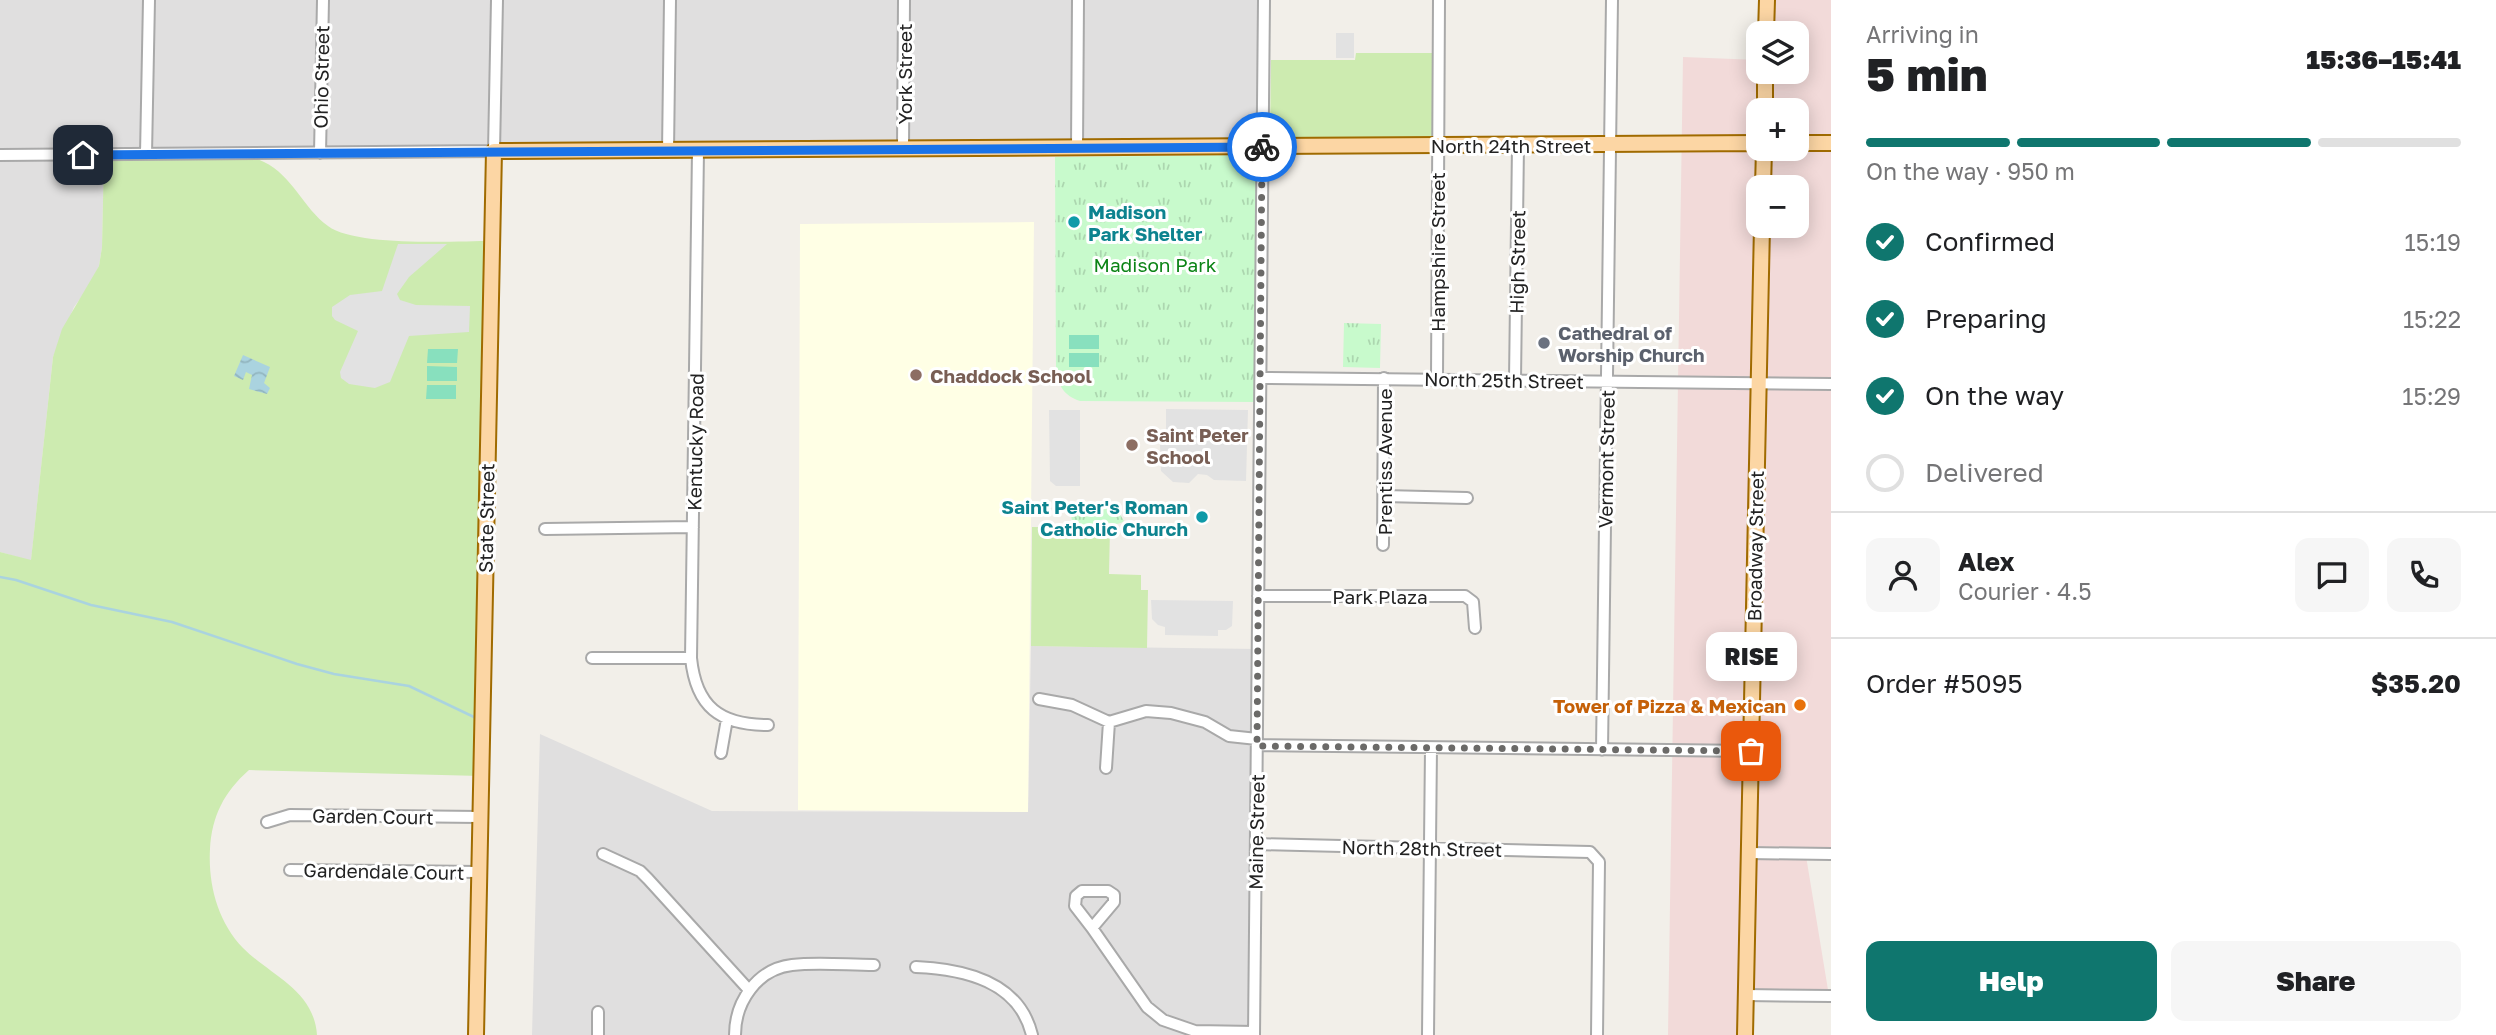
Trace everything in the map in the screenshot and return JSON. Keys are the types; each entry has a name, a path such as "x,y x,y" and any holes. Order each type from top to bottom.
{"main road":[{"path":"1766,21 1767,0"},
{"name":"North 24th Street","path":"494,151 1746,143"},
{"path":"1809,143 1831,143"},
{"name":"State Street","path":"476,1035 494,151"},
{"name":"Broadway Street","path":"1745,1035 1762,238"}],"street":[{"path":"146,155 149,0"},
{"name":"Ohio Street","path":"320,153 323,0"},
{"name":"State Street","path":"494,151 497,0"},
{"path":"668,151 670,0"},
{"name":"York Street","path":"903,148 904,0"},
{"path":"1077,148 1078,0"},
{"name":"Maine Street","path":"1254,1033 1264,0"},
{"name":"Hampshire Street","path":"1437,379 1439,0"},
{"name":"Vermont Street","path":"1602,750 1612,0"},
{"name":"High Street","path":"1515,380 1518,145"},
{"path":"0,155 494,151"},
{"name":"Kentucky Road","path":"698,151 691,658 694,682 703,699 727,719"},
{"name":"North 25th Street","path":"1261,378 1831,384"},
{"name":"Prentiss Avenue","path":"1384,378 1384,545"},
{"path":"1384,496 1467,498"},
{"path":"545,528 693,527"},
{"name":"Park Plaza","path":"1258,596 1465,596 1473,602 1475,628"},
{"path":"592,658 691,658"},
{"path":"1039,699 1072,705 1109,722 1136,713 1156,711 1205,722 1236,739 1257,742 1431,748 1751,751"},
{"path":"721,753 727,719 742,724 768,725"},
{"path":"1106,768 1109,722"},
{"path":"1428,1035 1431,748"},
{"name":"Garden Court","path":"267,822 290,815 480,817"},
{"name":"North 28th Street","path":"1256,845 1588,851 1594,854 1599,862 1597,1035"},
{"path":"1749,853 1831,854"},
{"path":"603,854 648,878 749,990"},
{"name":"Gardendale Court","path":"289,870 479,872"},
{"path":"1091,928 1147,1007 1163,1020 1195,1031 1254,1033"},
{"path":"735,1035 739,1008 749,990 771,972 791,965 874,965"},
{"path":"916,967 958,970 989,982 1017,1003 1025,1013 1032,1035"},
{"path":"1746,995 1831,996"},
{"path":"598,1012 598,1035"}],"shaded area":[{"path":"0,0 1264,0 1263,147 104,155 102,247 99,266 90,285 74,307 53,357 31,561 0,552"},
{"path":"1765,0 1831,0 1831,854 1806,856 1829,996 1747,995 1745,1035 1668,1035 1683,57 1746,59 1746,84 1809,84 1809,21 1764,21"},
{"path":"1336,33 1354,33 1354,58 1336,58"},
{"name":"Chaddock School","path":"1034,222 1028,812 798,810 800,224"},
{"path":"398,244 447,244 409,277 397,294 400,300 416,305 470,306 469,332 409,336 390,382 375,388 349,384 341,378 340,372 358,331 335,320 332,307 350,295 382,291"},
{"path":"1166,409 1248,410 1246,481 1214,480 1207,475 1198,474 1189,483 1173,482 1161,471 1160,445 1166,440"},
{"path":"1049,410 1080,410 1080,486 1056,486 1050,481"},
{"path":"1151,600 1233,601 1232,626 1226,630 1218,630 1218,636 1165,635 1165,627 1152,619"},
{"path":"1031,646 1258,649 1254,1035 532,1035 540,734 712,811 1028,812"}],"green space":[{"path":"1356,53 1437,53 1436,137 1270,138 1271,60 1355,60"},
{"path":"215,153 255,158 283,175 319,219 342,233 382,240 492,241 481,776 249,770 226,796 213,826 211,876 221,915 243,948 300,995 314,1019 317,1035 0,1035 0,552 31,560 53,357 62,329 99,266 102,247 104,154"},
{"name":"Madison Park","path":"1245,155 1255,160 1256,169 1255,402 1080,401 1070,396 1060,385 1056,370 1055,157"},
{"path":"1344,323 1381,324 1380,368 1343,367"},
{"path":"1069,335 1099,335 1099,349 1069,349"},
{"path":"428,349 458,349 457,363 427,363"},
{"path":"1069,353 1099,353 1099,367 1069,367"},
{"path":"427,366 457,367 457,381 427,381"},
{"path":"427,385 456,385 456,399 426,399"},
{"path":"1076,502 1118,511 1124,521 1090,526 1077,524 1072,521 1070,507"},
{"path":"1032,527 1110,528 1109,574 1141,575 1141,590 1148,590 1147,648 1031,646"}],"water":[{"path":"243,355 270,367 264,383 270,388 267,394 249,389 252,375 246,372 243,380 234,376"}],"waterway":[{"path":"0,577 91,605 172,622 334,674 409,686 476,718"}],"way so far":[{"path":"1262,147 1257,746 1751,751"}],"place":[{"name":"Madison Park Shelter","path":"1074,222"},
{"name":"Cathedral of Worship Church","path":"1544,343"},
{"name":"Chaddock School","path":"916,375"},
{"name":"Saint Peter School","path":"1132,445"},
{"name":"Saint Peter's Roman Catholic Church","path":"1202,517"},
{"name":"Tower of Pizza & Mexican","path":"1800,705"},
{"name":"RISE","path":"1751,751"}],"route":[{"path":"83,155 1262,147"}]}
